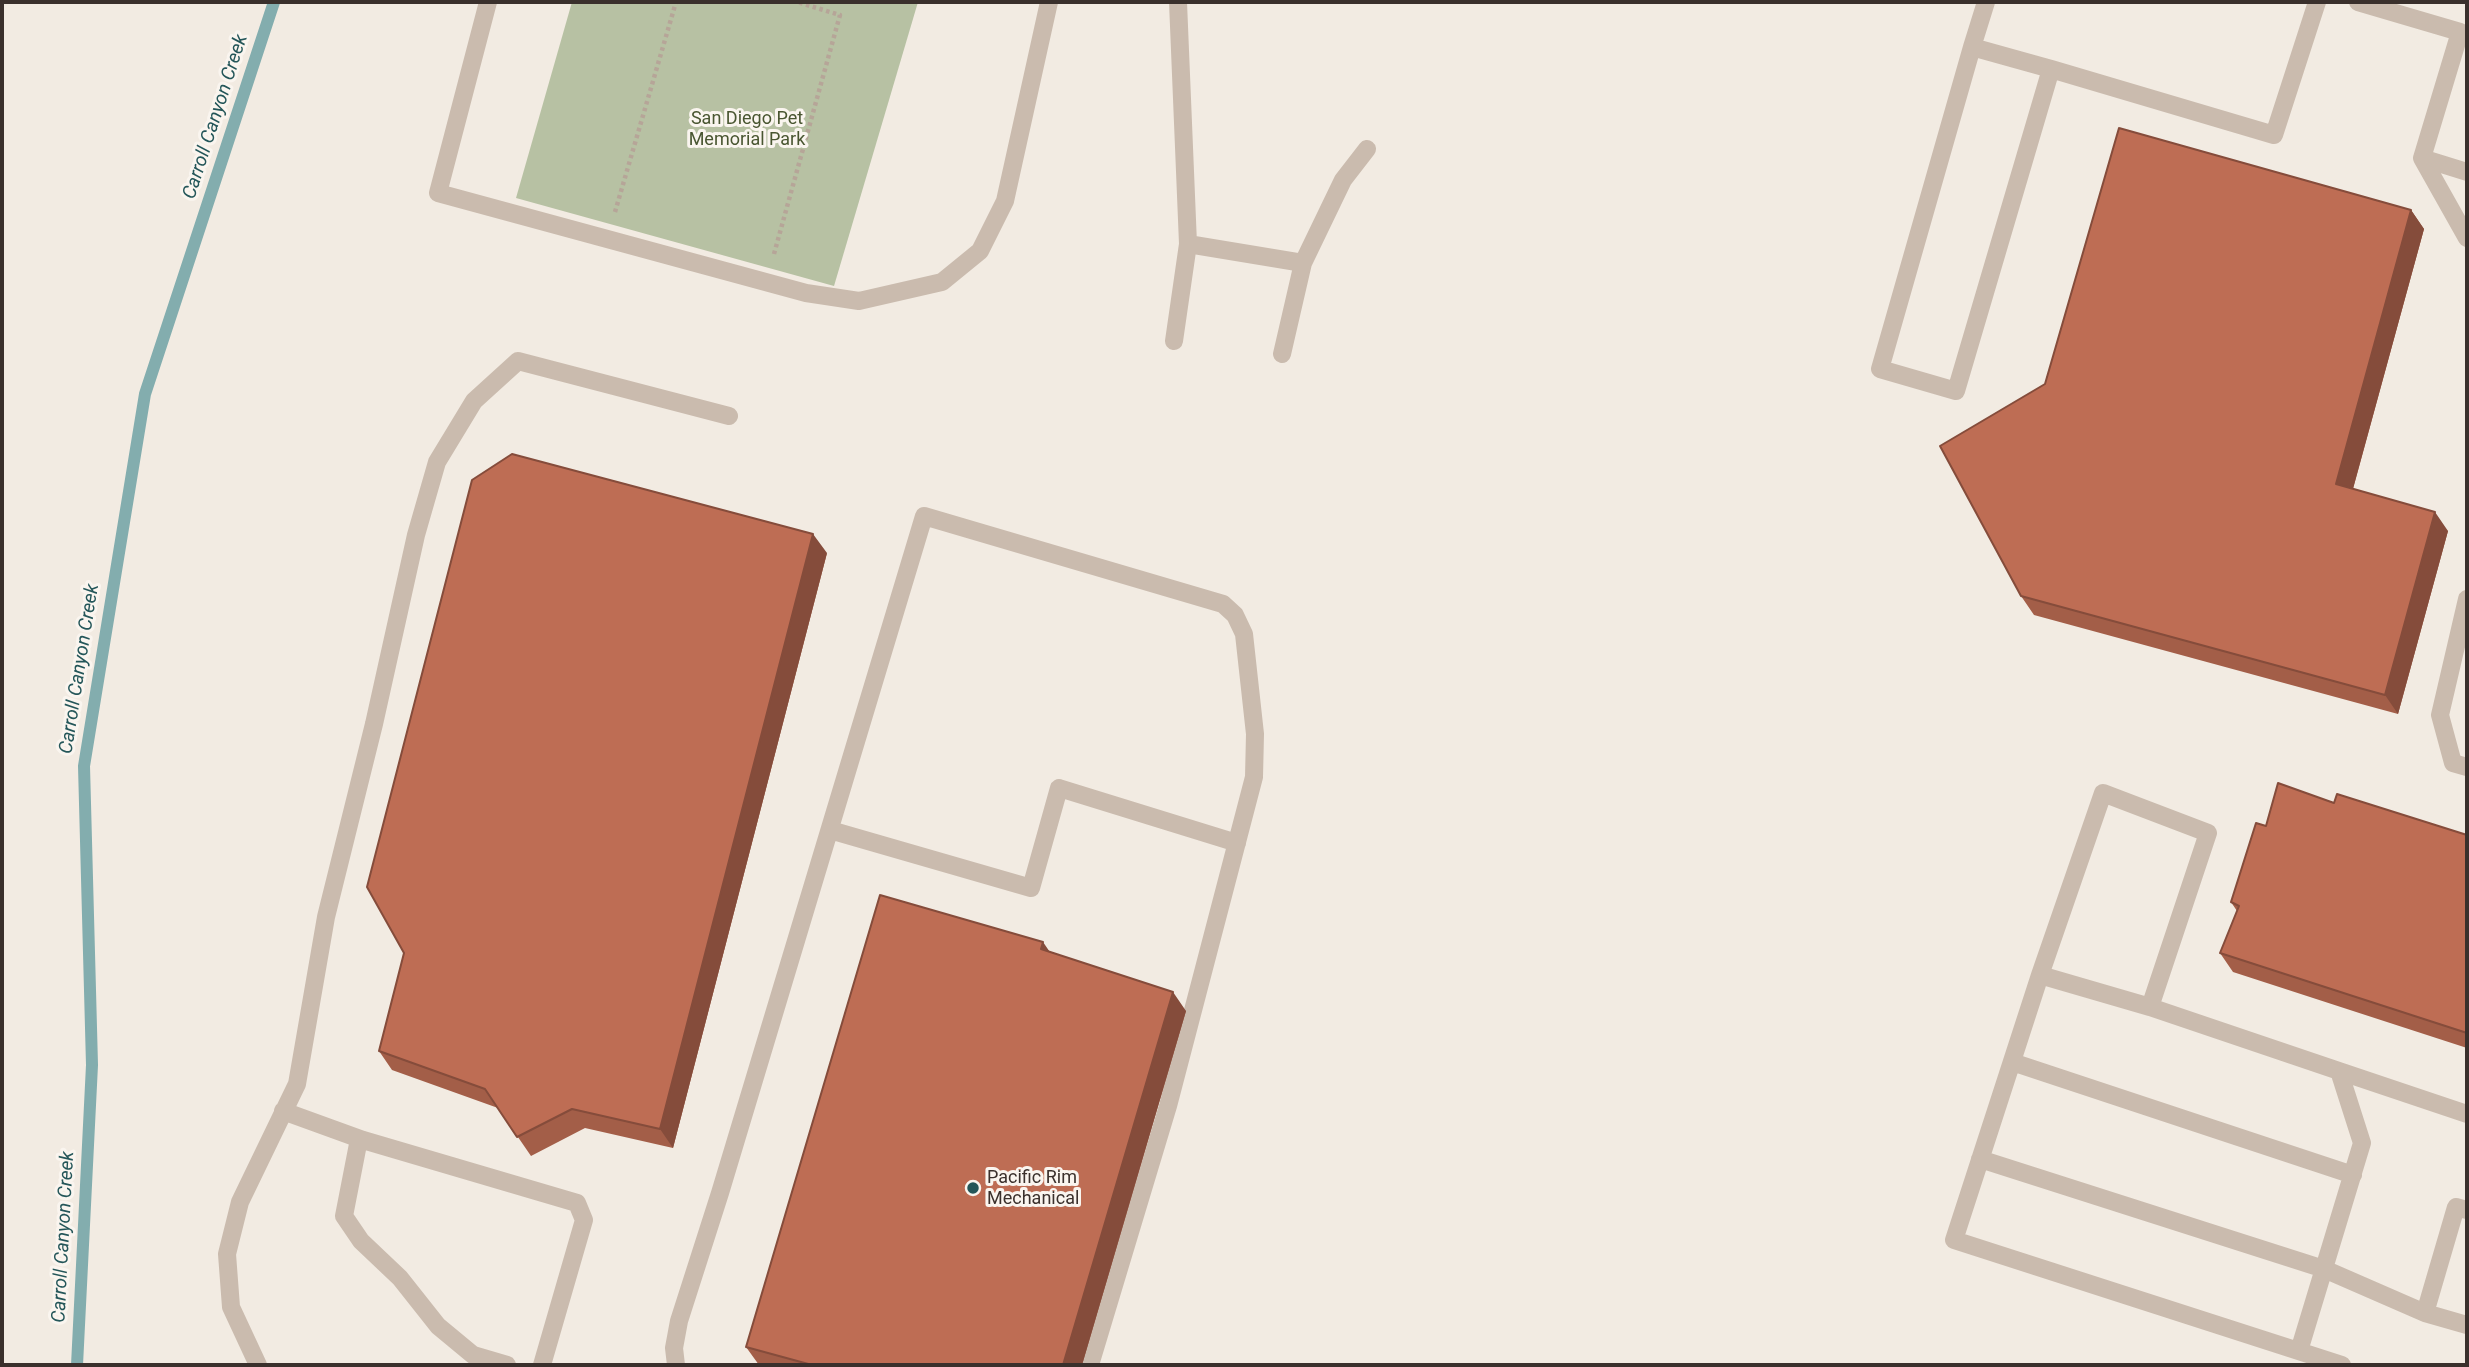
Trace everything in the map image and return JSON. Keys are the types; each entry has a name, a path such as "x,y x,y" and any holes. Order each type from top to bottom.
{"lane":[{"path":"488,2 439,193 806,293 859,301 942,282 980,251 1005,201 1049,2"},
{"path":"1174,341 1188,244 1178,2"},
{"path":"1986,2 1880,369 1956,391 2051,69"},
{"path":"1972,47 2274,135 2317,2"},
{"path":"2358,2 2464,33 2421,158 2467,238"},
{"path":"1282,354 1303,263 1343,180 1367,149"},
{"path":"2421,158 2467,172"},
{"path":"1188,244 1303,263"},
{"path":"258,1365 231,1307 227,1254 240,1202 297,1084 326,917 374,724 416,535 437,461 474,401 518,360 729,416"},
{"path":"676,1365 674,1348 679,1321 924,516 1223,604 1235,615 1244,634 1255,734 1254,777 1168,1106 1090,1365"},
{"path":"2467,599 2440,715 2453,763 2467,767"},
{"path":"830,830 1031,888 1059,788 1237,843"},
{"path":"2150,1007 2208,833 2103,793 2040,975 1954,1240 2342,1365"},
{"path":"2040,975 2150,1007 2467,1114"},
{"path":"2012,1062 2353,1175"},
{"path":"2299,1351 2362,1143 2339,1071"},
{"path":"283,1111 359,1139 577,1203 584,1220 542,1365"},
{"path":"359,1139 344,1216 360,1241 400,1278 438,1326 473,1355 507,1365"},
{"path":"1980,1159 2324,1269 2426,1313 2467,1325"},
{"path":"2426,1313 2456,1207 2467,1210"}],"path":[{"path":"607,239 676,2"},
{"path":"766,282 840,15 797,2"}],"green space":[{"name":"San Diego Pet Memorial Park","path":"572,2 918,2 834,286 516,198"}],"building":[{"path":"2119,128 2411,210 2336,484 2435,512 2385,695 2021,596 1940,446 2045,384"},
{"path":"512,454 813,534 660,1129 572,1109 517,1137 485,1089 379,1051 404,953 367,887 472,480"},
{"path":"2278,783 2334,803 2337,794 2467,835 2467,1033 2220,953 2239,906 2231,902 2256,823 2266,826"},
{"name":"Pacific Rim Mechanical","path":"880,895 1043,942 1041,949 1173,992 1063,1365 812,1365 746,1347"}],"waterway":[{"name":"Carroll Canyon Creek","path":"77,1365 92,1065 84,766 145,394 274,2"}],"place":[{"name":"Pacific Rim Mechanical","path":"973,1188"}]}
